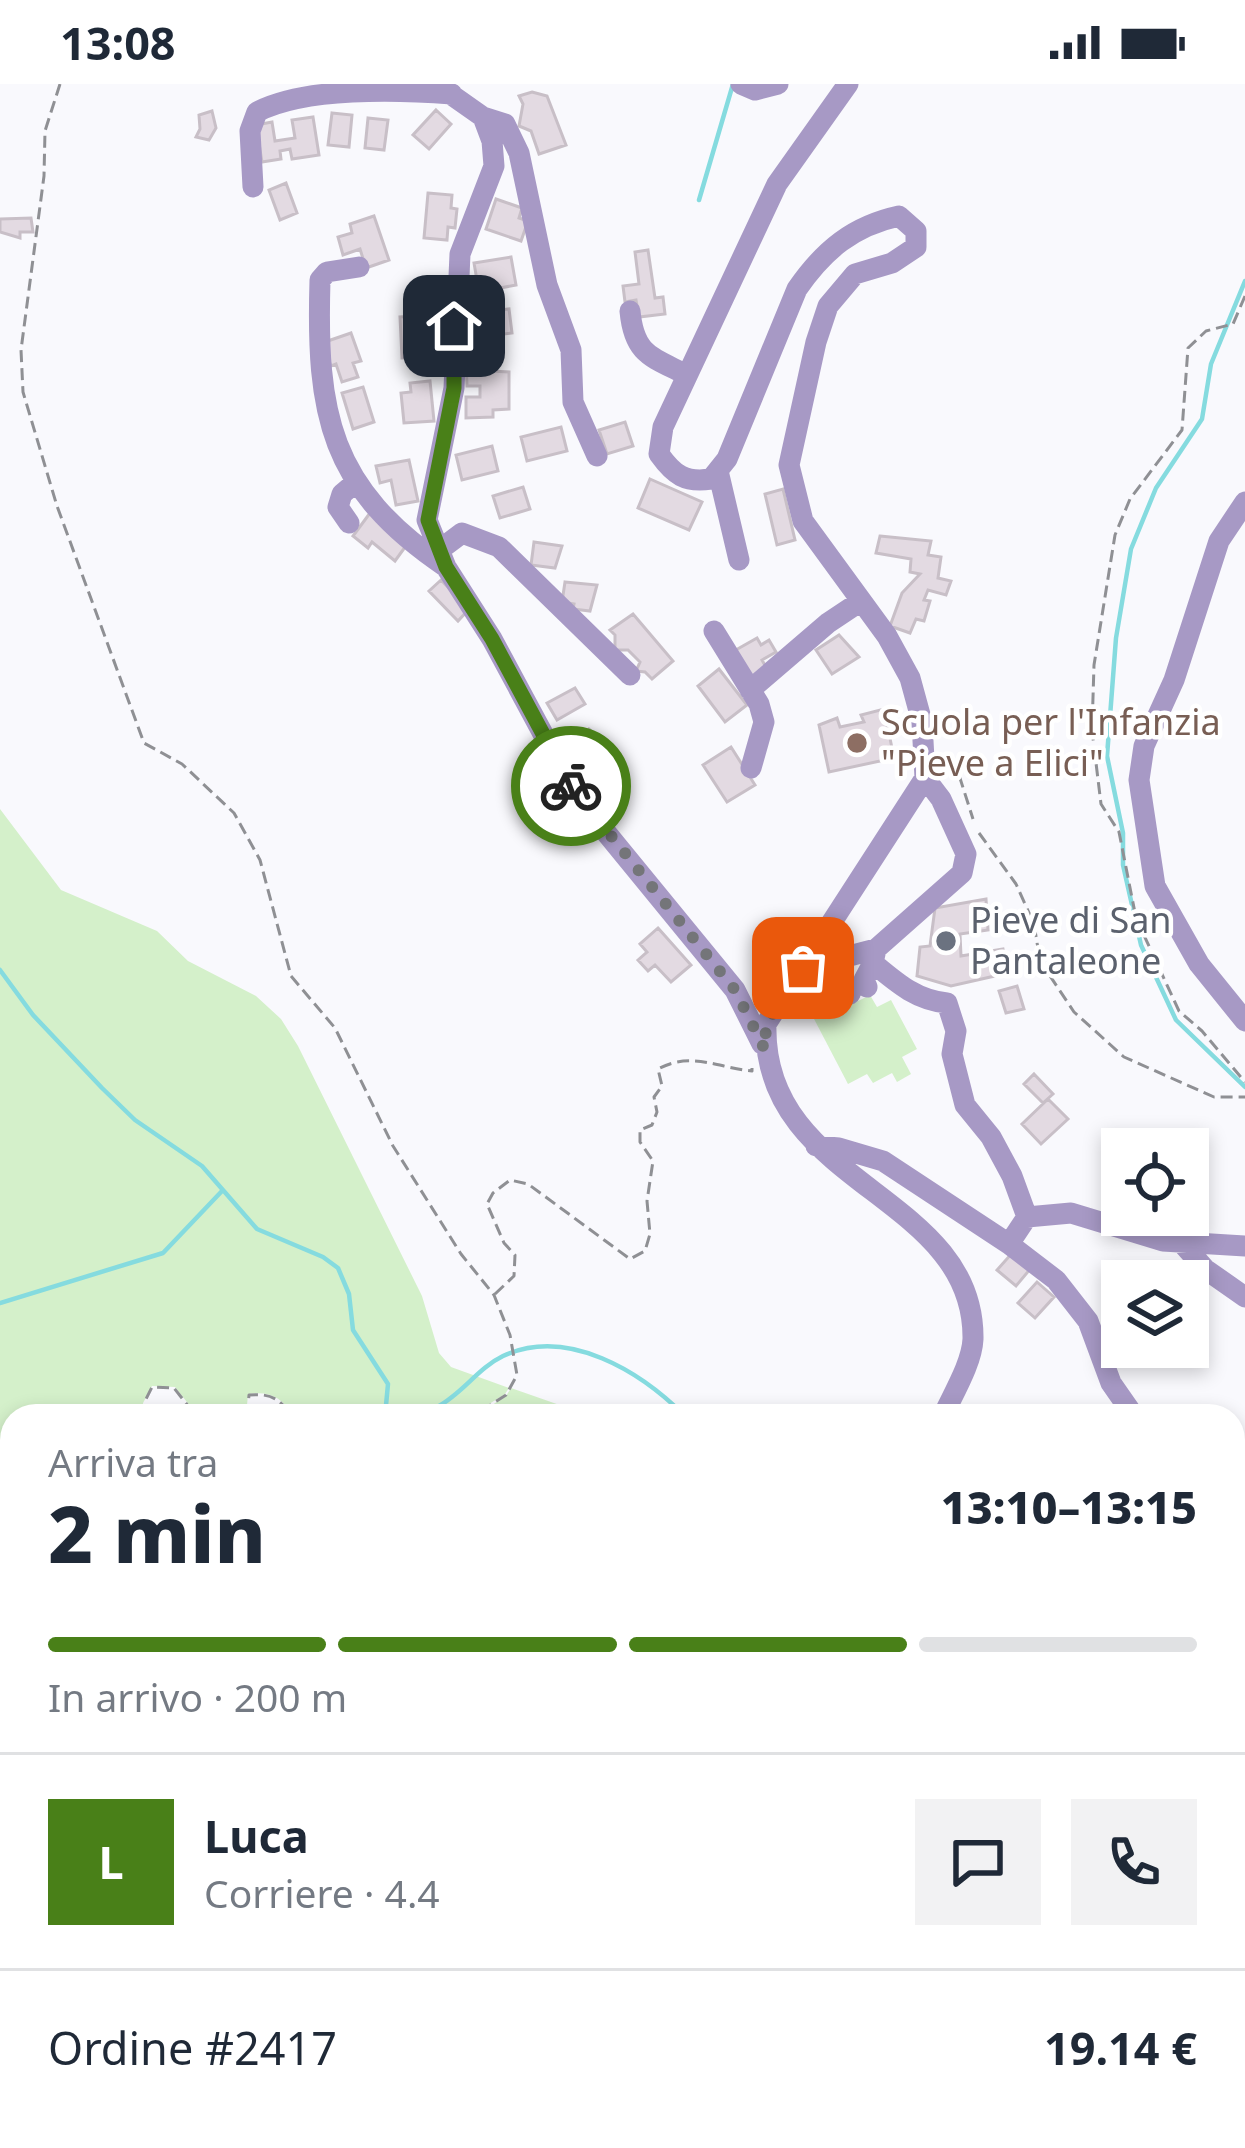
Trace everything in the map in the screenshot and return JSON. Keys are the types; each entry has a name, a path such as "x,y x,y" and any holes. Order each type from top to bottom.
{"street":[{"path":"741,84 755,89 778,84"},
{"path":"848,84 777,184 668,416 659,454 674,474 693,482 711,479 727,459 797,289 812,267 842,238 871,222 899,216 916,231 916,247 892,263 854,274 828,306 789,465 802,521 910,678 922,722 925,772 966,854 962,873 875,956 864,980 877,991"},
{"path":"253,188 250,131 257,112 279,101 349,88 442,87 483,117 505,124 519,153 547,285 571,350 573,402 597,456"},
{"path":"483,117 494,166 460,254 454,388 428,520 577,797 735,990 765,1050"},
{"path":"359,267 327,272 320,280 330,429 355,483 387,520 444,557"},
{"path":"630,311 632,335 642,352 687,375"},
{"path":"646,422 668,416"},
{"path":"718,471 739,560"},
{"path":"349,523 338,508 342,494 355,483"},
{"path":"1245,502 1219,541 1174,680 1144,746 1139,780 1155,886 1199,964 1245,1021"},
{"path":"444,557 462,533 499,547 630,676"},
{"path":"750,690 861,601"},
{"path":"714,631 764,722 751,768"},
{"path":"925,772 766,1024 765,1050 782,1099 814,1146 925,1231 953,1269 969,1305 974,1343 948,1404"},
{"path":"803,968 875,956"},
{"path":"875,956 877,991"},
{"path":"843,958 842,977 877,991 947,1003 956,1031 952,1054 965,1105 991,1137 1028,1217"},
{"path":"722,998 765,1050"},
{"path":"814,1146 883,1161 1056,1280 1088,1321 1111,1383 1126,1404"},
{"path":"1028,1217 1071,1214 1163,1241 1245,1246"},
{"path":"1009,1244 1028,1217"},
{"path":"1182,1243 1205,1269 1245,1297"}],"path":[{"path":"60,84 45,131 44,176 21,350 23,392 57,506 144,743 182,764 234,813 260,860 291,976 335,1028 393,1146 461,1254 494,1295 511,1335 517,1375 506,1395 492,1404"},
{"path":"1245,296 1233,324 1206,331 1188,348 1182,430 1130,500 1115,535 1094,665 1092,730 1100,804 1119,832 1136,918 1180,1011 1245,1082"},
{"path":"925,772 944,767 958,775 976,828 1025,904 1040,961 1074,1012 1124,1058 1214,1097 1245,1097"},
{"path":"494,1295 514,1276 515,1255 504,1243 487,1204 494,1193 510,1180 528,1184 630,1259 645,1251 650,1234 646,1201 653,1161 640,1142 640,1130 652,1125 657,1112 654,1097 662,1086 658,1069 690,1060 752,1071 751,1056 765,1050"},
{"path":"144,1404 152,1387 174,1388 187,1404"},
{"path":"248,1404 249,1394 265,1394 284,1404"}],"green space":[{"path":"0,809 61,890 157,931 188,961 256,996 281,1019 422,1296 439,1353 451,1367 509,1388 489,1404 284,1404 256,1393 248,1394 247,1404 188,1404 175,1387 152,1386 143,1404 0,1404"},
{"path":"835,976 850,1005 870,995 877,1007 891,1000 917,1049 902,1057 911,1074 897,1082 892,1073 873,1083 867,1074 848,1084 801,994"},
{"path":"511,1388 557,1404 494,1404"}],"building":[{"path":"532,92 547,96 566,145 539,154 531,131 519,126 523,104 519,96"},
{"path":"436,110 451,124 429,149 413,135"},
{"path":"212,111 216,128 209,140 196,137 199,115"},
{"path":"332,113 352,115 349,147 328,145"},
{"path":"313,117 319,155 292,159 290,149 280,151 281,159 262,162 256,125 272,122 275,141 295,138 292,120"},
{"path":"368,118 388,120 384,150 365,148"},
{"path":"286,183 297,213 280,220 269,190"},
{"path":"428,193 452,195 451,208 457,209 455,228 448,227 447,240 424,238"},
{"path":"496,199 522,208 519,218 528,221 521,241 486,229"},
{"path":"374,216 389,260 366,268 360,249 343,255 338,237 352,233 350,224"},
{"path":"31,218 33,232 20,232 20,238 0,232 0,219"},
{"path":"648,250 655,298 663,297 665,314 639,317 636,300 625,302 623,286 639,284 635,252"},
{"path":"511,257 516,285 479,292 474,263"},
{"path":"509,309 512,333 477,337 475,313"},
{"path":"435,315 437,357 402,358 400,317"},
{"path":"351,333 361,361 353,363 358,377 342,382 322,343"},
{"path":"466,359 491,359 491,371 509,372 509,409 493,410 493,417 466,418 466,397 480,397 480,386 467,386"},
{"path":"430,381 434,421 404,423 401,393 411,392 410,383"},
{"path":"363,387 374,422 353,429 342,393"},
{"path":"625,422 633,446 607,454 599,430"},
{"path":"561,427 567,451 527,461 521,437"},
{"path":"492,446 498,471 462,480 456,455"},
{"path":"409,460 418,501 396,505 391,480 380,483 376,466"},
{"path":"650,479 702,502 689,530 638,508"},
{"path":"523,487 530,509 500,518 493,496"},
{"path":"783,489 795,540 777,545 765,494"},
{"path":"370,513 408,543 395,561 372,542 368,548 353,536"},
{"path":"880,536 931,541 928,555 941,557 938,578 951,581 946,595 928,590 924,621 916,619 910,633 890,626 902,593 920,574 910,572 911,559 876,553"},
{"path":"534,542 562,546 555,568 531,565"},
{"path":"441,580 469,609 458,621 429,591"},
{"path":"565,582 597,585 590,611 562,602"},
{"path":"633,614 673,661 652,679 636,671 640,662 628,650 615,650 615,635 610,630"},
{"path":"839,635 859,657 832,674 816,650"},
{"path":"757,638 761,645 769,640 776,652 762,660 767,669 750,679 734,651"},
{"path":"719,669 747,705 725,722 698,686"},
{"path":"575,688 585,704 557,720 547,703"},
{"name":"Scuola per l'Infanzia \"Pieve a Elici\"","path":"884,709 894,758 829,772 819,725 837,718 840,727 864,722 861,715"},
{"path":"589,729 617,754 613,759 622,767 614,776 577,742"},
{"path":"731,747 755,785 727,802 703,765"},
{"name":"Pieve di San Pantaleone","path":"986,899 988,930 960,934 961,956 1003,949 1008,973 951,986 917,976 920,947 930,946 935,908"},
{"path":"658,928 691,965 671,982 655,965 648,971 638,960 647,952 640,944"},
{"path":"1017,986 1024,1009 1006,1013 999,991"},
{"path":"1034,1074 1053,1094 1043,1103 1024,1084"},
{"path":"1048,1099 1068,1119 1041,1144 1022,1124"},
{"path":"1013,1252 1031,1268 1016,1286 997,1270"},
{"path":"1037,1282 1054,1297 1035,1318 1018,1303"}],"waterway":[{"path":"699,200 733,84"},
{"path":"1245,281 1211,364 1202,419 1156,488 1131,549 1116,638 1107,756 1141,945 1176,1020 1245,1087"},
{"path":"0,970 33,1015 102,1088 135,1120 202,1166 257,1229 338,1268 349,1294 353,1330 388,1384 386,1404"},
{"path":"0,1303 163,1253 222,1191"},
{"path":"441,1404 503,1356 553,1347 602,1358 672,1404"}],"way so far":[{"path":"571,786 735,990 765,1050 766,1024 803,968"}],"place":[{"name":"Scuola per l'Infanzia \"Pieve a Elici\"","path":"857,743"},
{"name":"Pieve di San Pantaleone","path":"946,941"}],"route":[{"path":"454,326 454,388 428,520 446,567 492,639 571,786"}]}
